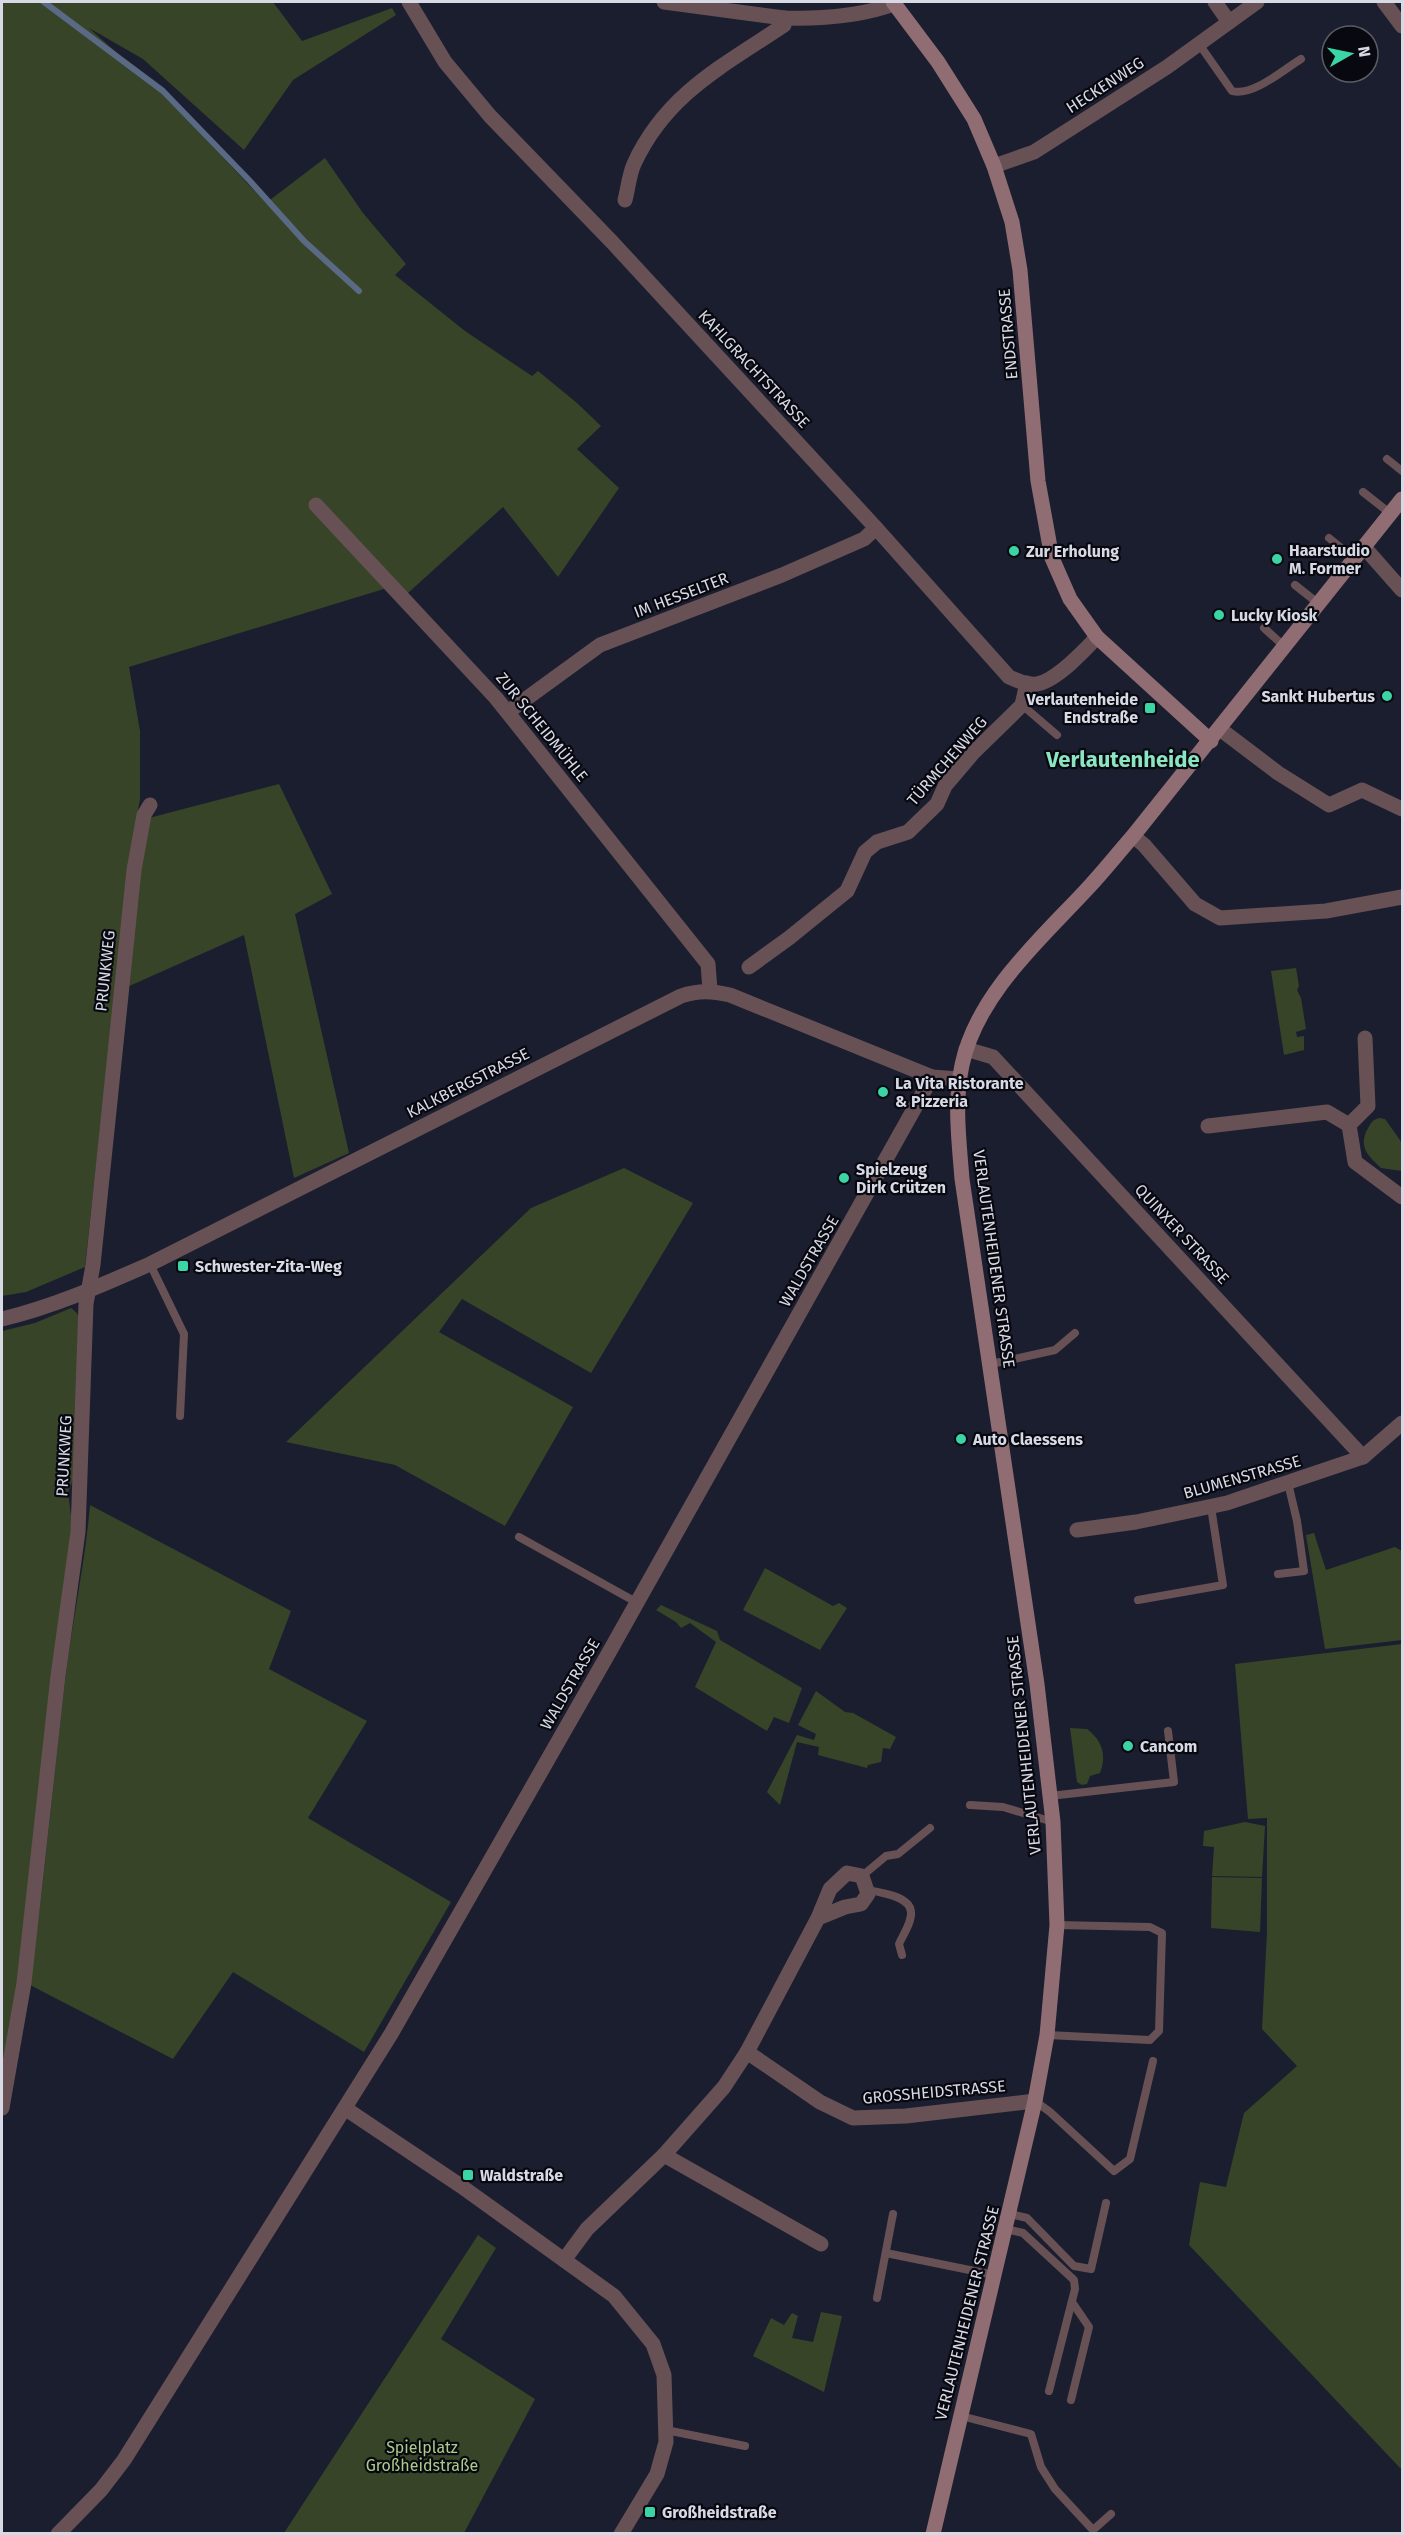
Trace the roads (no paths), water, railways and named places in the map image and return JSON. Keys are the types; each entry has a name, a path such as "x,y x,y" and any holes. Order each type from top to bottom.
{"main road":[{"name":"ENDSTRASSE","path":"894,3 938,62 974,119 994,166 1012,222 1020,270 1038,481 1050,548 1070,599 1097,637 1216,735"},
{"name":"VERLAUTENHEIDENER STRASSE","path":"933,2534 1035,2101 1047,2035 1057,1925 1053,1822 1037,1684 962,1179 958,1121 959,1079 966,1049 975,1029 996,992 1025,953 1089,887 1133,836 1216,735 1402,499"}],"street":[{"name":"KAHLGRACHTSTRASSE","path":"409,2 445,62 490,116 612,242 876,528 1000,669 1009,677 1027,683"},
{"name":"ENDSTRASSE","path":"664,2 805,19 879,10 894,3"},
{"path":"1215,2 1229,22"},
{"name":"HECKENWEG","path":"994,166 1034,152 1167,67 1257,2"},
{"path":"1384,2 1402,26"},
{"path":"625,200 633,165 671,107 691,87 783,25 784,18"},
{"name":"ZUR SCHEIDMÜHLE","path":"316,505 508,712 708,964 710,990"},
{"name":"IM HESSELTER","path":"508,712 600,645 782,575 864,539 876,528"},
{"path":"1360,553 1402,590"},
{"path":"1022,705 1027,683 1038,684 1049,679 1080,655 1097,637"},
{"name":"TÜRMCHENWEG","path":"748,967 789,938 847,891 865,852 877,842 908,832 937,804 945,786 974,753 1022,705"},
{"path":"1216,735 1329,805 1362,790 1402,810"},
{"name":"PRUNKWEG","path":"2,2108 24,1983 58,1676 78,1532 86,1304 134,870 144,814 150,805"},
{"path":"1133,836 1144,845 1195,904 1220,918 1326,911 1402,897"},
{"name":"KALKBERGSTRASSE","path":"2,1319 89,1291 150,1264 681,996 710,990 730,995 932,1077 959,1079"},
{"path":"1349,1125 1368,1106 1365,1038"},
{"name":"QUINXER STRASSE","path":"966,1049 993,1057 1363,1457"},
{"name":"WALDSTRASSE","path":"58,2534 101,2490 124,2460 346,2109 584,1697 932,1077"},
{"path":"1208,1126 1327,1112 1349,1125"},
{"path":"1349,1125 1355,1162 1402,1197"},
{"name":"BLUMENSTRASSE","path":"1077,1530 1136,1522 1210,1507 1288,1483 1363,1457 1402,1423"},
{"path":"564,2260 587,2229 664,2155 724,2087 747,2052 818,1918 830,1889 847,1873 864,1883 868,1894 861,1904 845,1907 818,1918"},
{"name":"GROSSHEIDSTRASSE","path":"747,2052 820,2102 852,2118 906,2116 1035,2101"},
{"path":"346,2109 461,2186 614,2296 653,2344 664,2375 666,2442 657,2474 621,2534"},
{"path":"664,2155 821,2244"}],"lane":[{"path":"1199,44 1232,91 1239,93 1251,91 1301,59"},
{"path":"1387,459 1402,471"},
{"path":"1363,492 1391,514"},
{"path":"1329,538 1360,553"},
{"path":"1295,585 1319,604"},
{"path":"1264,628 1286,647"},
{"path":"1022,705 1056,735"},
{"path":"150,1264 184,1334 180,1416"},
{"path":"991,1364 1055,1350 1075,1333"},
{"path":"1278,1574 1304,1570 1297,1521 1288,1483"},
{"path":"1138,1600 1223,1585 1210,1507"},
{"path":"519,1538 636,1602"},
{"path":"1050,1796 1174,1782 1168,1731"},
{"path":"970,1805 1004,1807 1053,1822"},
{"path":"902,1955 899,1944 911,1915 911,1909 905,1902 864,1883 886,1856 898,1854 930,1828"},
{"path":"1047,2035 1150,2040 1159,2031 1162,1933 1150,1927 1057,1925"},
{"path":"1035,2101 1114,2171 1130,2158 1153,2061"},
{"path":"1008,2222 1027,2218 1074,2266 1091,2269 1107,2203"},
{"path":"877,2298 893,2214"},
{"path":"1008,2222 1023,2232 1074,2280 1075,2289 1049,2391"},
{"path":"886,2253 994,2275"},
{"path":"1071,2400 1089,2327 1072,2302"},
{"path":"961,2416 1030,2434 1041,2466 1055,2489 1093,2530 1111,2514"},
{"path":"666,2430 745,2446"}],"waterway":[{"path":"44,2 163,91 304,241 359,291"}],"place":[{"name":"Zur Erholung","path":"1014,551"},
{"name":"Haarstudio M. Former","path":"1277,559"},
{"name":"Lucky Kiosk","path":"1219,615"},
{"name":"Sankt Hubertus","path":"1387,696"},
{"name":"Verlautenheide Endstraße","path":"1150,708"},
{"name":"La Vita Ristorante & Pizzeria","path":"883,1092"},
{"name":"Spielzeug Dirk Crützen","path":"844,1178"},
{"name":"Schwester-Zita-Weg","path":"183,1266"},
{"name":"Auto Claessens","path":"961,1439"},
{"name":"Cancom","path":"1128,1746"},
{"name":"Waldstraße","path":"468,2175"},
{"name":"Großheidstraße","path":"650,2512"}],"district":[{"name":"Verlautenheide","path":"1123,759"}],"park label":[{"name":"Spielplatz Großheidstraße","path":"422,2456"}]}
